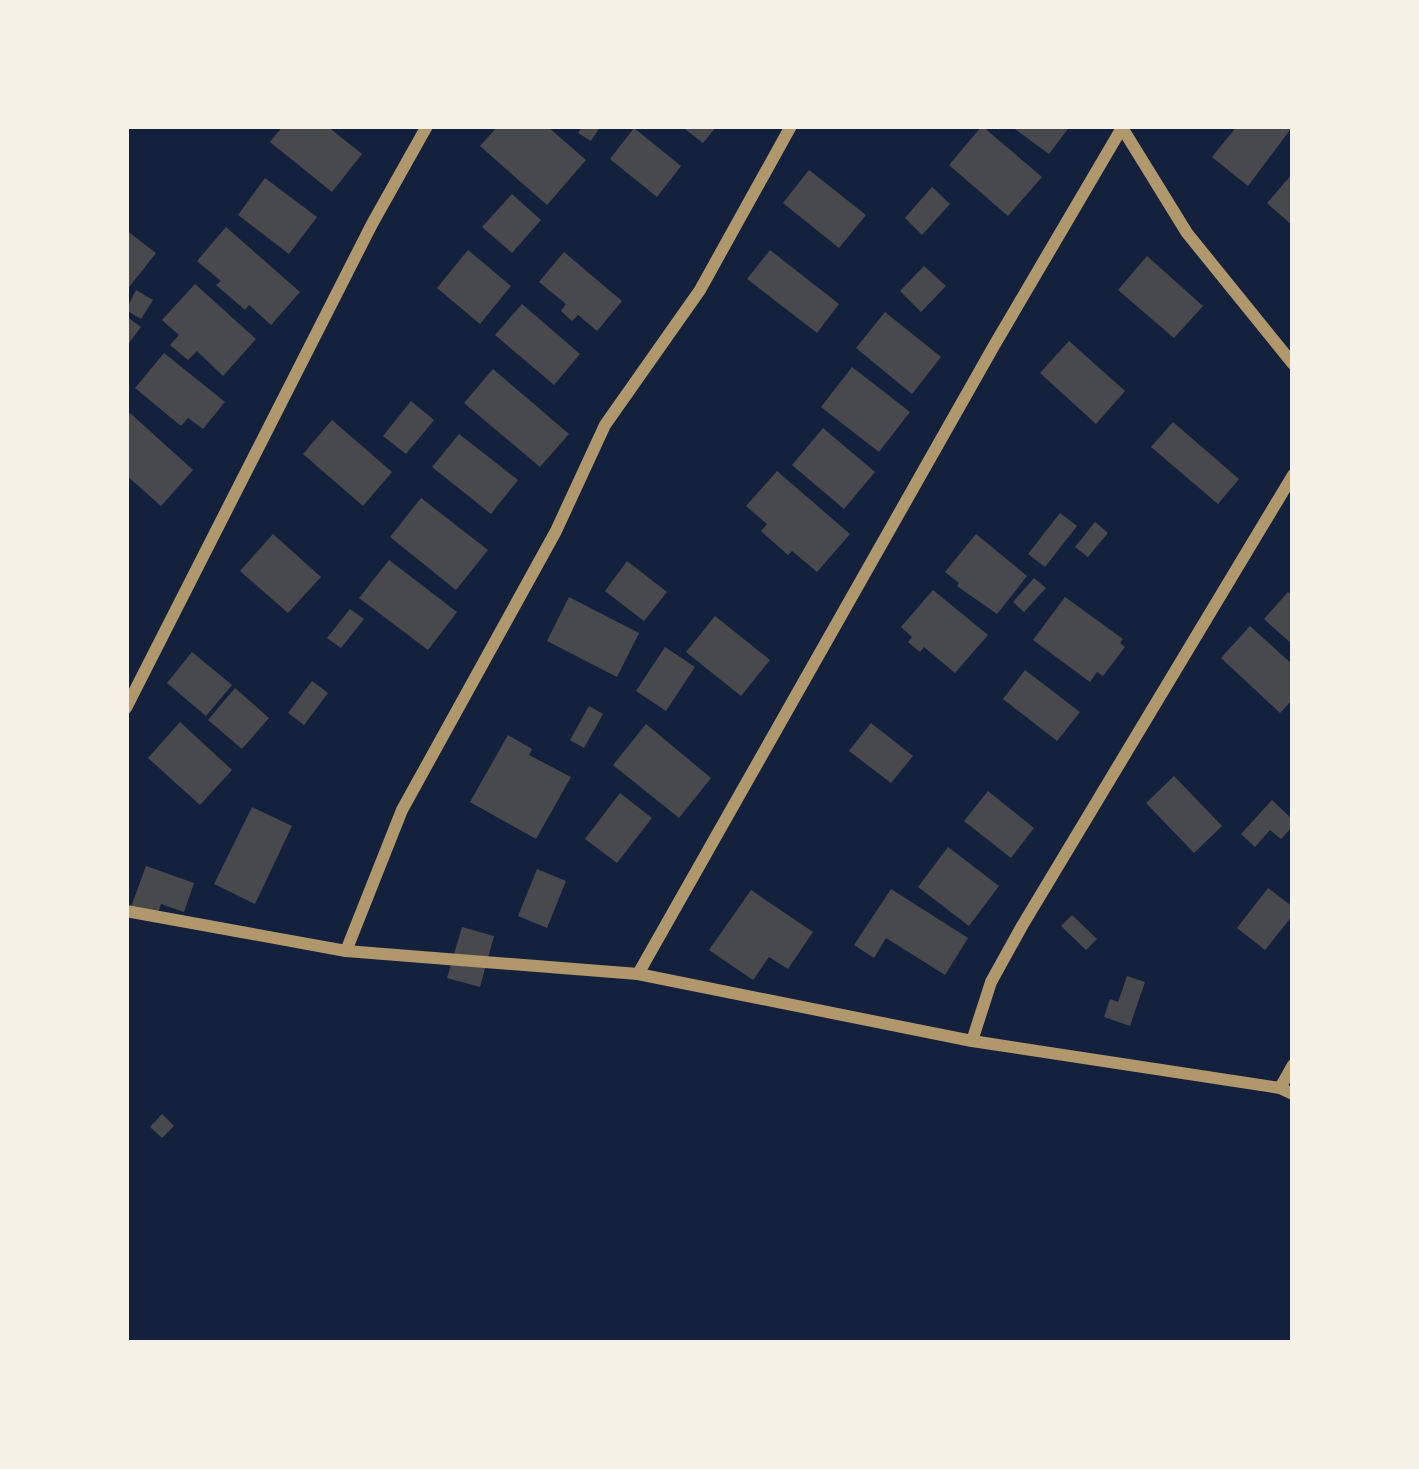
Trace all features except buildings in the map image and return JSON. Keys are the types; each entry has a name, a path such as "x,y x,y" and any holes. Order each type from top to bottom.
{"street":[{"path":"126,708 372,224 427,126"},
{"path":"346,951 402,810 556,531 605,425 700,290 791,126"},
{"path":"638,974 1122,127 1187,233 1293,364"},
{"path":"972,1041 991,982 1022,926 1293,475"},
{"path":"126,911 346,951 638,974 972,1041 1286,1090 1293,1065"}]}
